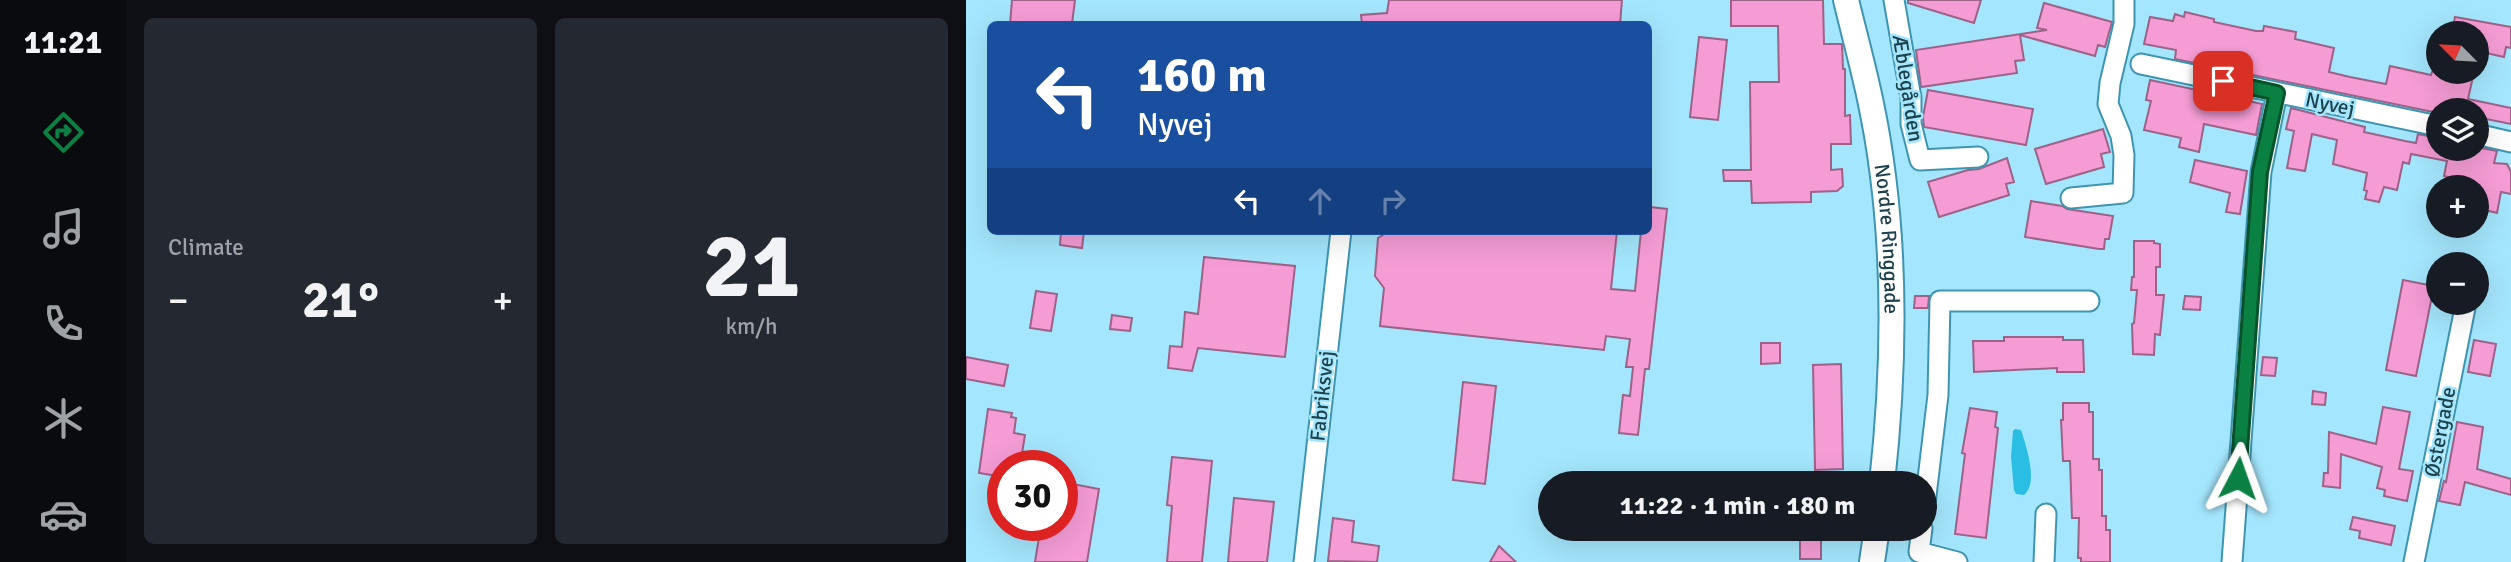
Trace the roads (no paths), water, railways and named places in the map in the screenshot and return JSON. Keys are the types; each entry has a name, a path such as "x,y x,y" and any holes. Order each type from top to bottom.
{"street":[{"name":"Nordre Ringgade","path":"1846,0 1870,100 1880,157 1890,258 1892,349 1883,471"},
{"name":"Æblegården","path":"1894,0 1911,98 1911,124 1920,160 1978,157"},
{"path":"2071,198 2123,193 2124,155 2121,136 2108,104 2110,83 2124,24 2124,0"},
{"name":"Nyvej","path":"2141,64 2426,124"},
{"path":"2232,562 2260,172 2277,93"},
{"path":"2489,137 2511,142"},
{"name":"Fabriksvej","path":"1304,562 1341,235"},
{"path":"1929,471 1938,395 1940,301 2089,300"},
{"name":"Østergade","path":"2414,562 2464,315"},
{"path":"2044,562 2046,514"},
{"path":"1872,562 1875,541"},
{"path":"1920,541 1919,552 1957,562"}],"water":[{"path":"2015,429 2021,430 2030,464 2031,482 2024,495 2016,494 2014,490 2011,457"}]}
